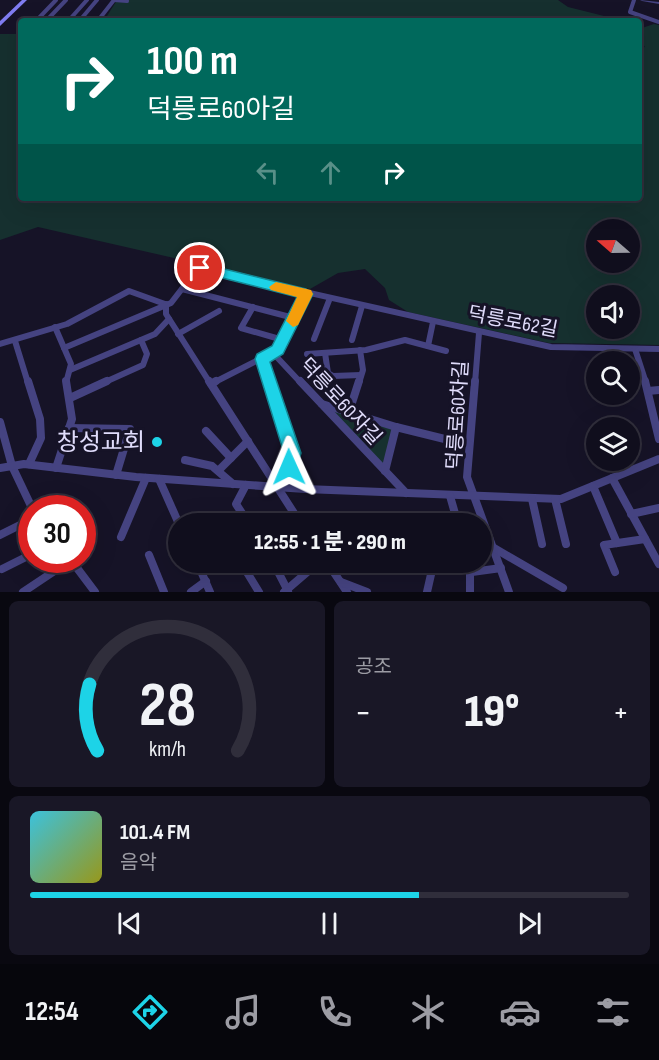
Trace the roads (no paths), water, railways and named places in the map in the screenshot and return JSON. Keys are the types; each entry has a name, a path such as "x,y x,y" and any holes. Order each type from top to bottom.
{"main road":[{"path":"0,24 25,0"}],"street":[{"path":"39,18 56,0"},
{"path":"49,18 66,0"},
{"path":"71,18 87,0"},
{"path":"83,18 97,0"},
{"path":"100,18 114,0 127,1"},
{"path":"634,0 630,12 659,21"},
{"path":"642,0 659,3"},
{"name":"덕릉로62길","path":"166,304 171,303 198,268 479,333 550,347 659,349"},
{"path":"182,289 294,318"},
{"path":"0,344 55,327 115,301 129,291 166,304"},
{"path":"211,384 273,353 283,340 306,294"},
{"path":"314,339 330,298"},
{"path":"166,304 168,319 294,513"},
{"path":"63,348 166,304"},
{"path":"352,340 362,306"},
{"path":"253,307 241,328 283,340"},
{"path":"178,334 219,311"},
{"path":"70,370 154,334 168,319"},
{"path":"428,346 433,322"},
{"path":"55,327 71,364 66,383 72,419 56,468"},
{"name":"덕릉로60차길","path":"479,333 467,477 477,497 509,592"},
{"path":"70,398 143,364 147,354 141,340"},
{"path":"307,354 360,350 405,340 446,351"},
{"path":"15,341 40,419 41,438 29,464"},
{"path":"635,349 639,355 657,421 659,439"},
{"path":"349,412 362,375 360,350"},
{"name":"덕릉로60자길","path":"273,353 406,494"},
{"path":"325,353 328,373 333,376 362,375"},
{"path":"262,359 293,453 284,481 277,487"},
{"path":"648,391 659,390"},
{"path":"321,404 396,427 469,445"},
{"path":"0,423 12,466 26,495"},
{"name":"덕릉로60자길","path":"385,471 396,427"},
{"path":"69,428 130,429 116,475"},
{"path":"206,431 231,458"},
{"path":"219,470 248,441"},
{"path":"185,460 197,459 226,474 233,484"},
{"path":"0,468 29,464 146,478 246,485 450,496 561,499 659,459"},
{"path":"121,537 146,478"},
{"path":"612,478 645,539 656,552 659,564"},
{"path":"159,479 174,513"},
{"path":"242,513 236,504 246,485"},
{"path":"593,486 616,543"},
{"path":"450,496 455,513"},
{"path":"532,499 542,544"},
{"path":"555,499 566,544"},
{"path":"631,514 659,508"},
{"path":"0,535 18,526"},
{"path":"615,572 604,545 645,539"},
{"path":"494,548 563,588"},
{"path":"148,555 164,592"},
{"path":"2,569 18,561"},
{"path":"492,568 501,568"},
{"path":"23,592 52,573"},
{"path":"81,573 95,592"},
{"path":"202,573 210,592"},
{"path":"278,573 287,591 307,573"},
{"path":"334,573 347,592"},
{"path":"428,592 431,573"},
{"path":"470,592 471,573"},
{"path":"248,574 259,592"},
{"path":"191,592 206,581"},
{"path":"340,582 367,592"}],"place":[{"name":"창성교회","path":"157,442"}]}
